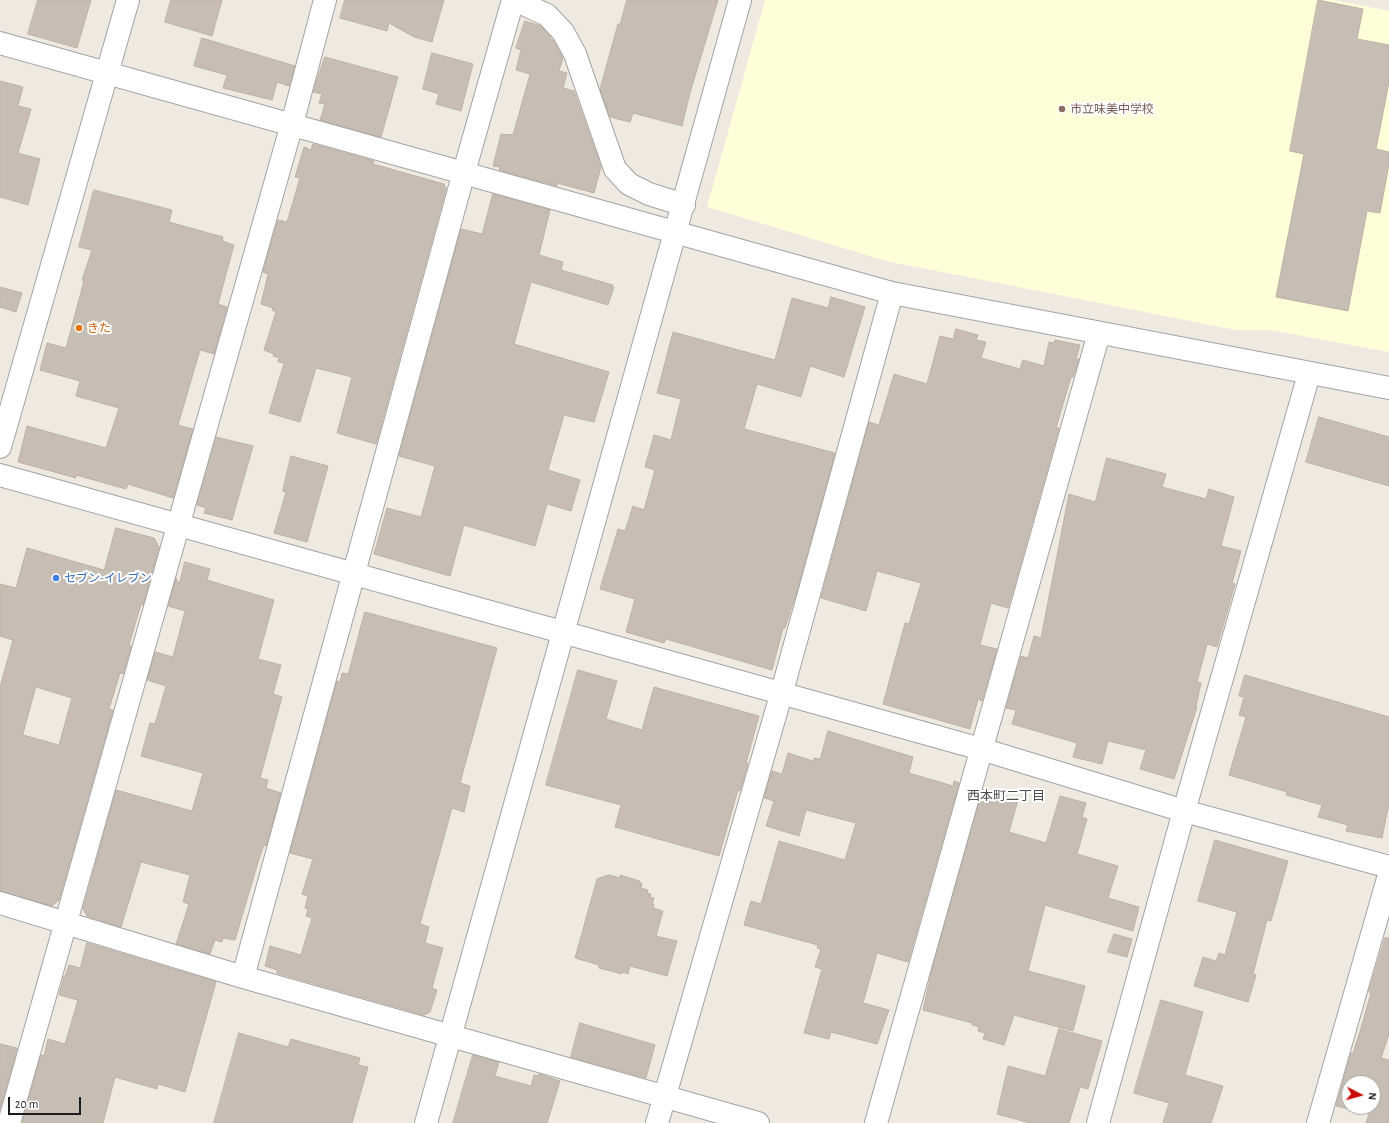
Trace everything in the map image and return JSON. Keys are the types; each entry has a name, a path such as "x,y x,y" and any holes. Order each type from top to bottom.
{"street":[{"path":"0,447 128,0"},
{"path":"9,1123 67,923 292,124 325,0"},
{"path":"242,977 464,172 514,0 546,15 564,32 575,54 615,169 629,184 649,194 684,205"},
{"path":"426,1123 452,1036 740,0"},
{"path":"0,43 892,293 1309,374 1389,388"},
{"path":"658,1123 781,695 892,293"},
{"path":"876,1123 1099,333"},
{"path":"1098,1123 1184,810 1309,374"},
{"path":"0,475 981,750 1184,810 1389,867"},
{"path":"1318,1123 1389,874"},
{"path":"0,903 242,977 758,1123"}],"shaded area":[{"name":"市立味美中学校","path":"765,0 1334,0 1389,11 1389,352 1270,330 1236,330 886,261 707,207"}],"building":[{"path":"38,0 91,0 77,48 28,34"},
{"path":"171,0 222,0 212,36 165,22"},
{"path":"345,0 444,0 432,42 414,37 389,23 387,31 340,18"},
{"path":"627,0 718,0 690,93 682,126 633,113 630,122 610,117 600,89 618,24 620,24"},
{"path":"1318,0 1363,9 1357,39 1389,45 1389,82 1376,149 1389,152 1389,164 1380,213 1367,211 1348,311 1276,297 1304,154 1290,151"},
{"path":"525,21 541,26 551,37 550,39 553,40 563,58 559,71 567,73 563,88 574,91 601,167 594,193 557,183 557,186 499,170 500,167 493,166 501,134 513,135 530,74 516,70 521,50 516,48"},
{"path":"202,38 295,66 289,86 277,82 272,100 223,88 227,75 194,66"},
{"path":"432,53 473,64 461,111 436,104 439,94 423,89"},
{"path":"325,57 398,77 381,137 320,120 325,104 319,103 322,94 313,92"},
{"path":"0,81 23,87 18,106 31,109 18,153 40,159 28,205 0,197"},
{"path":"313,144 374,161 373,164 444,184 446,189 376,444 337,433 352,377 316,368 300,422 269,413 284,363 278,362 279,358 264,350 276,312 272,310 273,308 261,304 268,274 263,272 278,220 287,222 300,178 295,177 304,147 311,150"},
{"path":"94,190 172,210 169,222 223,237 222,241 234,245 218,304 227,307 214,354 200,350 178,425 193,429 173,498 128,484 126,489 76,475 76,478 18,462 27,426 106,448 119,408 76,396 80,381 40,370 47,343 66,348 84,281 82,280 92,250 79,247"},
{"path":"493,194 550,210 539,255 563,262 561,270 613,285 612,287 614,287 608,305 531,282 514,344 609,372 594,422 564,415 548,470 580,480 571,511 547,504 535,546 464,525 450,576 374,554 387,508 421,517 435,466 399,456 461,229 482,234"},
{"path":"0,287 22,293 16,312 0,307"},
{"path":"831,297 865,307 844,377 810,366 801,397 757,384 744,429 835,453 797,591 785,628 783,628 772,670 666,639 664,643 626,632 635,599 600,589 618,529 625,531 633,506 644,510 655,470 645,467 654,435 671,440 681,399 657,393 673,332 775,360 792,298 828,308"},
{"path":"956,329 978,335 976,340 986,342 981,358 1020,369 1023,360 1044,366 1049,342 1054,343 1055,340 1080,345 1076,359 1079,359 1073,377 1071,377 1056,428 1059,428 1008,608 991,603 980,645 997,649 982,701 978,699 970,729 883,704 905,623 909,624 921,583 877,571 866,611 821,598 869,422 879,425 894,374 927,384 940,336 953,339"},
{"path":"1319,417 1389,437 1389,486 1306,462"},
{"path":"216,437 253,446 232,520 204,513 206,508 197,505"},
{"path":"291,456 328,466 307,542 274,533 286,492 283,491"},
{"path":"1107,458 1166,474 1162,487 1206,499 1209,489 1234,497 1221,546 1241,551 1232,583 1235,584 1217,647 1207,644 1197,682 1201,683 1197,707 1174,779 1140,769 1146,750 1108,741 1102,764 1073,757 1077,743 1012,724 1016,710 1006,708 1021,656 1028,658 1034,636 1041,638 1069,494 1095,502"},
{"path":"116,528 154,538 159,547 143,605 141,604 129,645 131,646 123,674 120,673 109,709 113,710 59,900 52,906 0,891 0,687 13,640 0,636 0,584 16,588 27,548 104,570","holes":["36,687 72,698 59,745 23,735"]},
{"path":"185,562 210,569 207,580 274,600 258,659 281,665 273,694 282,697 260,778 268,780 266,788 281,793 266,846 264,845 259,859 235,940 223,938 222,942 215,940 210,954 176,944 189,904 183,902 190,875 141,862 121,927 87,916 83,909 116,790 192,811 203,773 141,756 150,723 155,724 166,686 147,680 155,652 173,657 185,611 168,606 176,578 179,584"},
{"path":"365,612 497,648 460,783 470,786 464,812 452,808 420,924 429,927 425,943 443,948 432,988 437,990 430,1012 424,1015 277,973 277,970 265,966 270,946 301,955 312,918 306,916 308,909 305,908 308,896 302,894 313,859 290,853 337,681 340,682 342,673 348,674"},
{"path":"578,670 617,681 606,719 642,730 654,687 759,716 740,791 738,790 719,856 615,827 621,805 546,785"},
{"path":"1245,675 1389,717 1389,803 1382,838 1346,831 1348,825 1318,817 1322,805 1286,795 1287,792 1229,775 1246,717 1239,715 1244,697 1239,696"},
{"path":"828,731 913,757 909,773 953,786 954,781 959,783 908,962 877,953 863,1003 889,1010 877,1044 831,1032 829,1039 804,1033 822,969 815,967 821,949 817,948 818,945 744,925 751,901 761,904 779,841 845,860 856,823 806,810 799,836 766,826 774,801 764,798 772,771 782,774 788,753 813,761 814,758 820,759"},
{"path":"983,790 1018,800 1009,832 1046,843 1060,796 1086,803 1082,817 1087,819 1077,854 1118,866 1108,898 1139,907 1133,931 1045,905 1028,971 1085,986 1073,1031 1014,1015 1004,1045 983,1039 985,1033 978,1031 979,1027 972,1025 972,1023 923,1010 932,969"},
{"path":"1215,840 1288,861 1271,921 1267,920 1253,974 1256,975 1248,1002 1194,986 1203,957 1216,961 1219,953 1225,955 1237,912 1198,901"},
{"path":"609,875 620,878 620,875 640,881 639,883 642,883 641,888 648,890 647,893 651,894 650,897 654,898 652,904 654,904 653,908 663,911 656,936 677,941 667,976 630,966 628,974 623,972 622,974 599,968 599,965 575,958 597,879"},
{"path":"1114,934 1132,939 1127,957 1108,952"},
{"path":"1385,938 1389,938 1389,1034 1381,1058 1389,1060 1389,1123 1366,1123 1369,1115 1381,1115 1381,1075 1345,1075 1371,993 1369,992"},
{"path":"87,943 216,982 185,1092 158,1084 157,1089 115,1077 103,1123 22,1123 41,1055 44,1056 48,1039 65,1044 78,1000 59,995 64,976 69,965 80,968"},
{"path":"1161,1000 1203,1012 1185,1075 1223,1086 1211,1123 1163,1123 1169,1103 1134,1093"},
{"path":"580,1023 655,1045 646,1078 571,1057"},
{"path":"1059,1029 1102,1041 1088,1089 1080,1087 1069,1123 1030,1123 997,1114 1008,1066 1045,1076"},
{"path":"239,1033 288,1047 291,1039 360,1058 358,1065 368,1067 352,1123 214,1123"},
{"path":"0,1044 17,1048 0,1109"},
{"path":"473,1055 499,1062 495,1076 531,1086 534,1075 538,1076 539,1074 560,1081 547,1123 453,1123"},
{"path":"1341,1088 1341,1107 1336,1106"}],"place":[{"name":"市立味美中学校","path":"1062,109"},
{"name":"きた","path":"79,328"},
{"name":"セブン-イレブン","path":"56,578"}],"district":[{"name":"西本町二丁目","path":"1006,796"}]}
